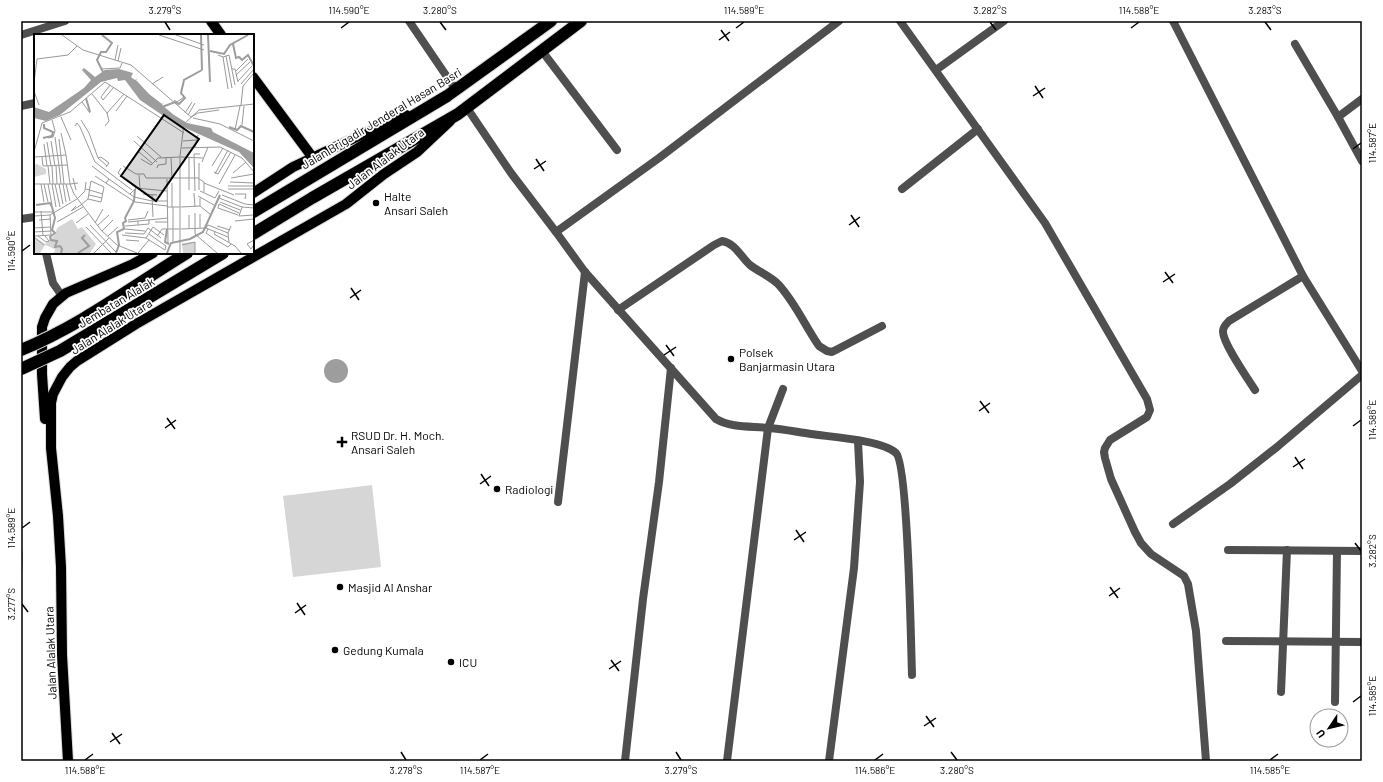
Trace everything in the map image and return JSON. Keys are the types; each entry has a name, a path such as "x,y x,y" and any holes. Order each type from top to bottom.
{"highway":[{"name":"Jalan Brigadir Jenderal Hasan Basri","path":"254,211 451,94 551,21"},
{"path":"254,233 462,111 581,21"},
{"name":"Jembatan Alalak","path":"21,350 52,336 82,319 185,254"},
{"name":"Jembatan Alalak","path":"21,369 60,351 221,254"}],"main road":[{"path":"211,21 220,34"},
{"path":"254,78 314,158"},
{"path":"254,192 293,167 451,94"},
{"name":"Jalan Alalak Utara","path":"68,761 62,655 61,567 58,516 51,448 51,403 53,394 59,382 70,367 86,355 136,324 346,204 384,174 416,152 462,111"},
{"path":"51,448 46,422 42,374 42,327 50,310 62,296 78,287 133,264 151,254"},
{"path":"42,374 46,381 59,382"}],"street":[{"path":"21,35 40,32 65,21"},
{"path":"409,21 451,94"},
{"path":"556,232 659,158 839,21"},
{"path":"900,21 1045,223 1148,399 1150,410 1146,417 1110,440 1105,448 1104,458 1114,486 1141,543 1151,554 1184,576 1188,584 1196,631 1206,761"},
{"path":"936,70 1004,21"},
{"path":"1173,21 1304,276 1362,371"},
{"path":"1296,44 1362,161"},
{"path":"542,51 617,150"},
{"path":"1338,117 1362,99"},
{"path":"21,106 34,103"},
{"path":"462,111 512,173 585,272 716,419 727,424 768,428 881,445 895,453 900,460 907,532 912,675"},
{"path":"902,189 978,129"},
{"path":"21,219 34,217"},
{"path":"618,310 722,241 729,243 750,264 777,283 786,294 816,343 821,348 832,352 882,326"},
{"path":"46,254 53,283 62,296"},
{"path":"558,502 585,272"},
{"path":"1255,390 1223,337 1223,329 1229,321 1304,276"},
{"path":"624,761 643,599 659,482 671,368"},
{"path":"1172,524 1230,484 1277,448 1362,375"},
{"path":"727,761 768,428 783,389"},
{"path":"829,761 854,568 860,482 858,441"},
{"path":"1228,550 1362,551"},
{"path":"1280,692 1286,550"},
{"path":"1335,702 1337,551"},
{"path":"1226,641 1362,642"}],"shaded area":[{"path":"336,359 341,360 347,366 347,376 341,382 336,383 331,382 325,376 324,371 325,366 331,360"},
{"path":"372,485 381,567 293,577 283,496"},
{"path":"21,538 23,556 21,595"}],"place":[{"name":"Halte Ansari Saleh","path":"376,203"},
{"name":"Polsek Banjarmasin Utara","path":"731,359"},
{"name":"RSUD Dr. H. Moch. Ansari Saleh","path":"342,442"},
{"name":"Radiologi","path":"497,489"},
{"name":"Masjid Al Anshar","path":"340,587"},
{"name":"Gedung Kumala","path":"335,650"},
{"name":"ICU","path":"451,662"}]}
